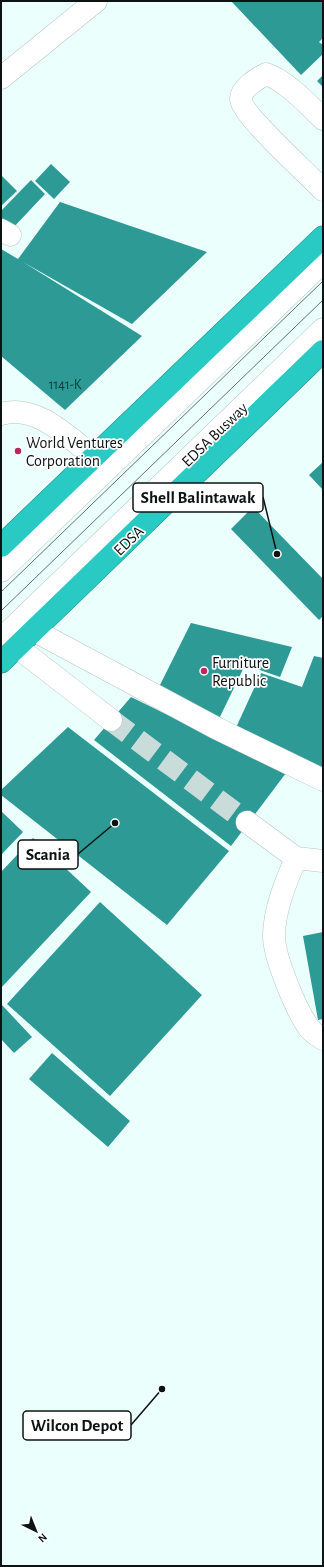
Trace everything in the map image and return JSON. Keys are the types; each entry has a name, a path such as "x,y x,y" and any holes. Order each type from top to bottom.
{"highway":[{"path":"1,546 323,237"},
{"name":"EDSA","path":"1,662 9,643 35,630 323,351"}],"street":[{"path":"1,78 96,1"},
{"path":"323,119 287,86 275,77 266,74 254,81 241,95 240,100 246,109 268,135 323,190"},
{"path":"1,571 323,262"},
{"name":"EDSA Busway","path":"9,643 323,329"},
{"path":"1,414 8,412 39,418 51,424 94,457"},
{"path":"35,630 218,729 323,780"},
{"path":"9,643 111,720"},
{"path":"248,822 296,858 323,861"},
{"path":"296,858 278,908 274,936 286,981 295,1004 309,1029 323,1039"}],"building":[{"path":"231,1 323,1 323,38 319,42 323,45 323,54 301,75"},
{"path":"323,75 323,87 317,81"},
{"path":"51,164 70,182 54,199 35,181"},
{"path":"1,175 17,191 1,206"},
{"path":"31,180 45,194 12,229 1,219 1,211"},
{"path":"60,202 207,252 132,324 23,262 142,336 65,410 1,356 1,249 18,259"},
{"path":"323,462 323,490 309,475"},
{"path":"253,507 323,579 323,616 319,620 231,529"},
{"name":"Furniture Republic","path":"191,623 292,647 280,677 245,665 217,723 157,691"},
{"path":"314,656 323,658 323,776 234,732 261,673 302,687"},
{"path":"131,697 286,773 231,846 94,740"},
{"path":"68,727 229,851 167,925 1,795 1,790"},
{"path":"1,811 23,832 1,855"},
{"path":"33,838 91,892 1,988 1,872"},
{"path":"100,902 202,995 110,1096 7,1004"},
{"path":"323,932 323,1019 318,1020 303,936"},
{"path":"1,1004 32,1037 14,1053 1,1039"},
{"path":"52,1053 130,1121 108,1147 29,1079"}],"tunnel":[{"path":"111,720 247,822"}],"tram line":[{"path":"1,592 323,281"},
{"path":"1,611 323,300"}],"place":[{"name":"World Ventures Corporation","path":"18,451"},
{"name":"Shell Balintawak","path":"277,554"},
{"name":"Furniture Republic","path":"204,671"},
{"name":"Scania","path":"115,823"},
{"name":"Wilcon Depot","path":"162,1389"}]}
